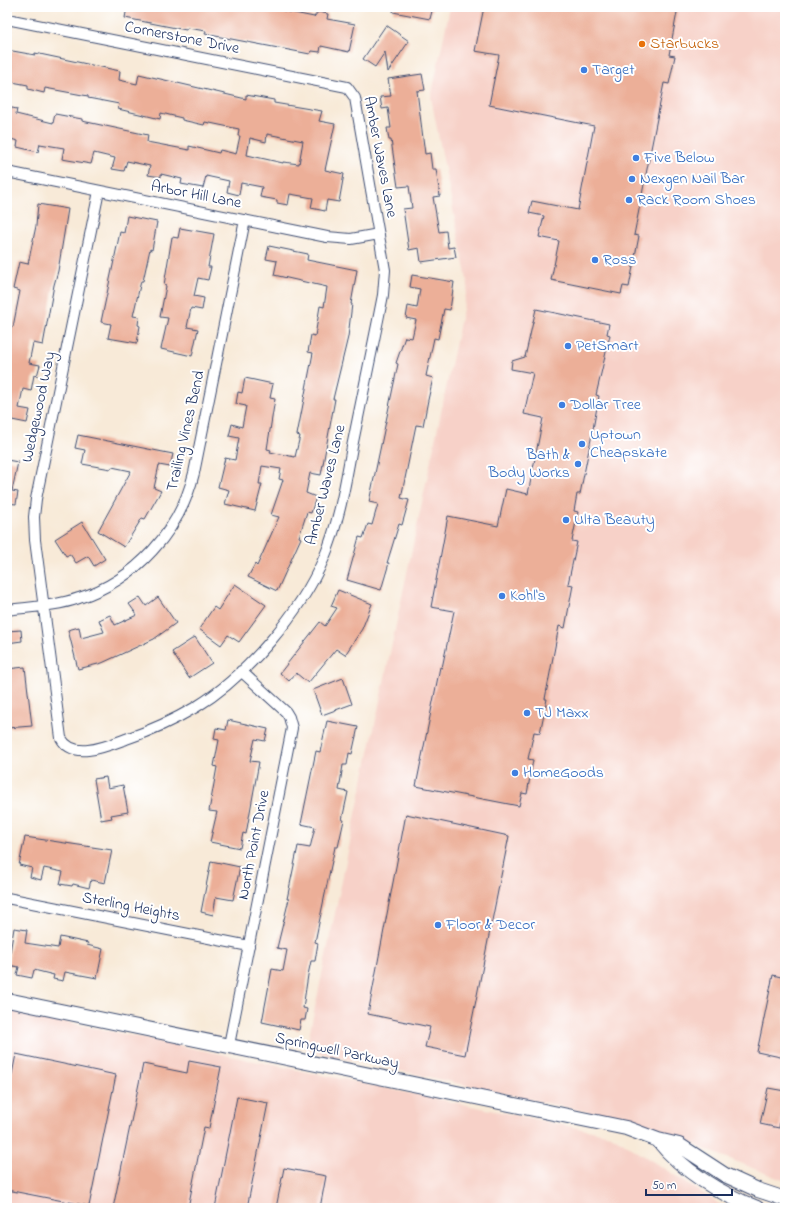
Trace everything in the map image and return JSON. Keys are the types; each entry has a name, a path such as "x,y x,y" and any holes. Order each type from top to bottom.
{"street":[{"name":"Cornerstone Drive","path":"7,19 341,85 350,90"},
{"name":"Amber Waves Lane","path":"68,747 80,751 112,744 143,733 197,706 216,693 241,671 268,643 314,580 333,532 339,511 383,296 385,270 355,98 350,90"},
{"name":"Arbor Hill Lane","path":"7,172 341,239 361,238 379,234"},
{"name":"Wedgewood Way","path":"68,747 61,738 34,540 34,508 98,191"},
{"name":"Trailing Vines Bend","path":"7,610 78,599 108,586 148,556 161,541 179,515 186,500 194,473 245,220"},
{"name":"North Point Drive","path":"229,1045 292,728 286,712 241,671"},
{"name":"Sterling Heights","path":"7,898 249,946"},
{"name":"Springwell Parkway","path":"7,1000 626,1128 658,1140 679,1145 725,1175 758,1190 785,1199"},
{"path":"658,1140 671,1156 714,1187 757,1208"}],"shaded area":[{"path":"450,7 785,7 785,1181 642,1124 306,1050 468,285 431,98"},
{"path":"7,1010 611,1135 726,1208 7,1208"}],"building":[{"path":"127,7 265,7 314,17 318,12 328,14 327,19 355,24 349,52 321,46 320,52 312,51 310,54 205,34 206,31 187,28 186,30 125,18"},
{"path":"394,7 433,7 430,19 393,12"},
{"name":"Target","path":"484,7 678,7 669,55 675,56 669,84 664,83 634,235 639,236 629,287 623,286 621,294 551,280 559,241 539,237 544,216 529,213 532,201 578,210 594,126 489,105 499,55 475,51"},
{"path":"386,25 409,41 388,72 385,52 375,67 363,59"},
{"path":"7,50 35,55 35,53 120,71 119,80 137,84 139,74 246,99 246,95 274,100 274,103 322,111 319,121 335,124 325,170 344,174 339,202 327,200 325,211 311,208 313,198 290,194 288,205 277,203 277,200 260,197 262,187 241,183 239,195 227,192 229,181 206,176 203,188 181,184 182,179 161,174 161,177 148,175 150,166 127,161 124,171 112,169 115,158 94,153 91,164 62,159 64,148 40,144 38,152 17,147 18,141 7,138 7,107 17,109 16,114 53,123 55,114 82,119 82,121 148,135 147,142 189,150 189,146 219,153 220,150 236,154 240,136 238,136 239,129 205,122 204,125 161,113 160,119 118,109 119,104 88,98 88,96 45,88 44,93 28,89 28,85 7,81","holes":["267,134 303,141 299,164 283,163 247,155 250,138 266,142"]},
{"path":"422,74 425,90 417,91 425,154 430,153 432,169 436,169 440,196 433,197 439,232 446,231 448,248 454,247 456,257 421,262 419,248 409,250 403,209 412,208 409,186 398,187 391,140 389,140 387,128 391,128 388,108 382,109 380,97 391,96 388,79"},
{"path":"38,204 68,209 58,271 43,345 33,343 29,363 40,365 37,376 34,375 31,391 23,389 19,408 30,410 27,423 7,419 7,326 13,327 20,291 13,289 19,262 28,264 36,226"},
{"path":"127,216 157,222 152,250 150,249 133,316 139,317 138,325 140,326 137,343 108,338 111,324 101,322 120,232 124,233"},
{"path":"180,228 214,234 208,267 211,267 208,280 198,278 194,296 204,298 202,310 191,308 187,327 198,329 192,356 161,349 168,318 160,317 166,286 164,285 172,237 178,238"},
{"path":"269,246 308,254 307,260 357,270 351,304 348,337 333,399 335,399 321,475 310,473 306,493 316,497 311,513 307,512 299,537 301,538 277,591 248,577 255,564 257,566 279,517 271,515 283,480 279,479 281,469 262,466 259,484 262,484 255,511 225,504 229,490 218,487 225,458 235,460 239,438 229,436 232,424 242,427 246,406 236,404 238,392 242,393 245,378 273,384 270,398 275,399 267,449 271,450 270,452 295,457 300,436 297,435 313,353 308,352 311,335 315,336 320,306 324,307 327,287 274,275 277,261 266,259"},
{"path":"412,275 454,282 450,310 444,309 438,339 434,338 426,376 433,378 423,426 416,425 401,498 409,500 402,525 399,524 387,563 389,563 381,590 347,580 359,537 363,538 368,524 372,525 378,504 369,502 398,364 396,363 405,337 412,338 416,320 406,318 408,306 417,308 420,289 410,287"},
{"path":"536,309 609,324 607,334 610,335 596,395 599,396 580,494 577,494 574,511 578,512 572,541 577,542 568,584 573,585 565,628 559,626 540,733 534,732 528,759 533,760 527,794 522,793 519,806 416,786 440,667 442,668 454,611 431,607 448,516 498,526 506,489 528,494 543,418 524,414 533,373 511,369 512,361 525,357"},
{"path":"78,435 173,454 170,467 159,465 154,488 161,491 145,519 142,518 124,547 98,531 131,471 112,467 111,469 82,464 85,450 75,448"},
{"path":"7,460 18,462 12,491 18,492 16,504 7,503"},
{"path":"82,522 105,559 94,566 88,556 76,563 70,554 66,556 55,539"},
{"path":"235,584 266,605 239,642 228,635 221,645 199,629 214,607 218,610"},
{"path":"338,590 372,604 362,629 345,655 336,649 308,683 296,673 289,681 280,673 320,622 325,626 337,608 331,606"},
{"path":"140,597 146,606 158,597 176,623 154,639 102,663 78,669 68,630 79,627 81,638 104,632 99,620 110,615 115,625 137,615 129,604"},
{"path":"21,630 22,641 7,643 7,631"},
{"path":"195,637 212,663 189,678 172,652"},
{"path":"25,667 32,726 7,728 7,669"},
{"path":"343,678 352,704 322,715 313,690"},
{"path":"228,720 268,729 265,741 255,739 250,761 259,762 246,834 243,833 240,848 210,842 217,812 209,811 217,767 214,766 219,740 214,739 216,728 226,730"},
{"path":"327,721 358,727 352,754 349,753 347,765 343,765 339,790 348,792 342,820 344,820 338,847 335,847 315,942 318,943 315,961 311,961 308,975 303,1008 307,1009 305,1020 301,1020 299,1030 262,1022 272,969 283,971 287,950 277,948 289,899 287,899 298,846 310,848 315,827 301,824 316,751 320,752"},
{"path":"106,777 108,788 123,785 128,812 111,815 112,818 101,820 94,779"},
{"name":"Floor & Decor","path":"406,814 509,836 465,1055 425,1047 430,1027 368,1014"},
{"path":"25,837 112,850 105,883 91,880 89,888 73,884 72,886 60,884 63,872 44,868 41,880 30,877 32,868 19,865"},
{"path":"211,861 240,867 233,900 216,897 213,915 201,912"},
{"path":"14,928 27,930 25,943 58,948 60,937 88,943 87,945 103,949 97,978 65,972 63,981 53,979 54,975 34,970 32,978 17,975 19,967 8,965"},
{"path":"773,975 785,978 785,1058 757,1052"},
{"path":"16,1054 116,1075 89,1206 7,1190 7,1100"},
{"path":"189,1061 221,1067 209,1128 204,1127 188,1208 113,1208 143,1064 187,1073"},
{"path":"768,1088 785,1091 779,1128 760,1124"},
{"path":"237,1097 268,1103 247,1208 215,1208"},
{"path":"284,1168 326,1176 320,1208 276,1208"}],"place":[{"name":"Starbucks","path":"642,44"},
{"name":"Target","path":"584,70"},
{"name":"Five Below","path":"636,158"},
{"name":"Nexgen Nail Bar","path":"632,179"},
{"name":"Rack Room Shoes","path":"629,200"},
{"name":"Ross","path":"595,260"},
{"name":"PetSmart","path":"568,346"},
{"name":"Dollar Tree","path":"562,405"},
{"name":"Uptown Cheapskate","path":"582,444"},
{"name":"Bath & Body Works","path":"578,464"},
{"name":"Ulta Beauty","path":"566,520"},
{"name":"Kohl's","path":"502,596"},
{"name":"TJ Maxx","path":"527,713"},
{"name":"HomeGoods","path":"515,773"},
{"name":"Floor & Decor","path":"438,925"}]}
